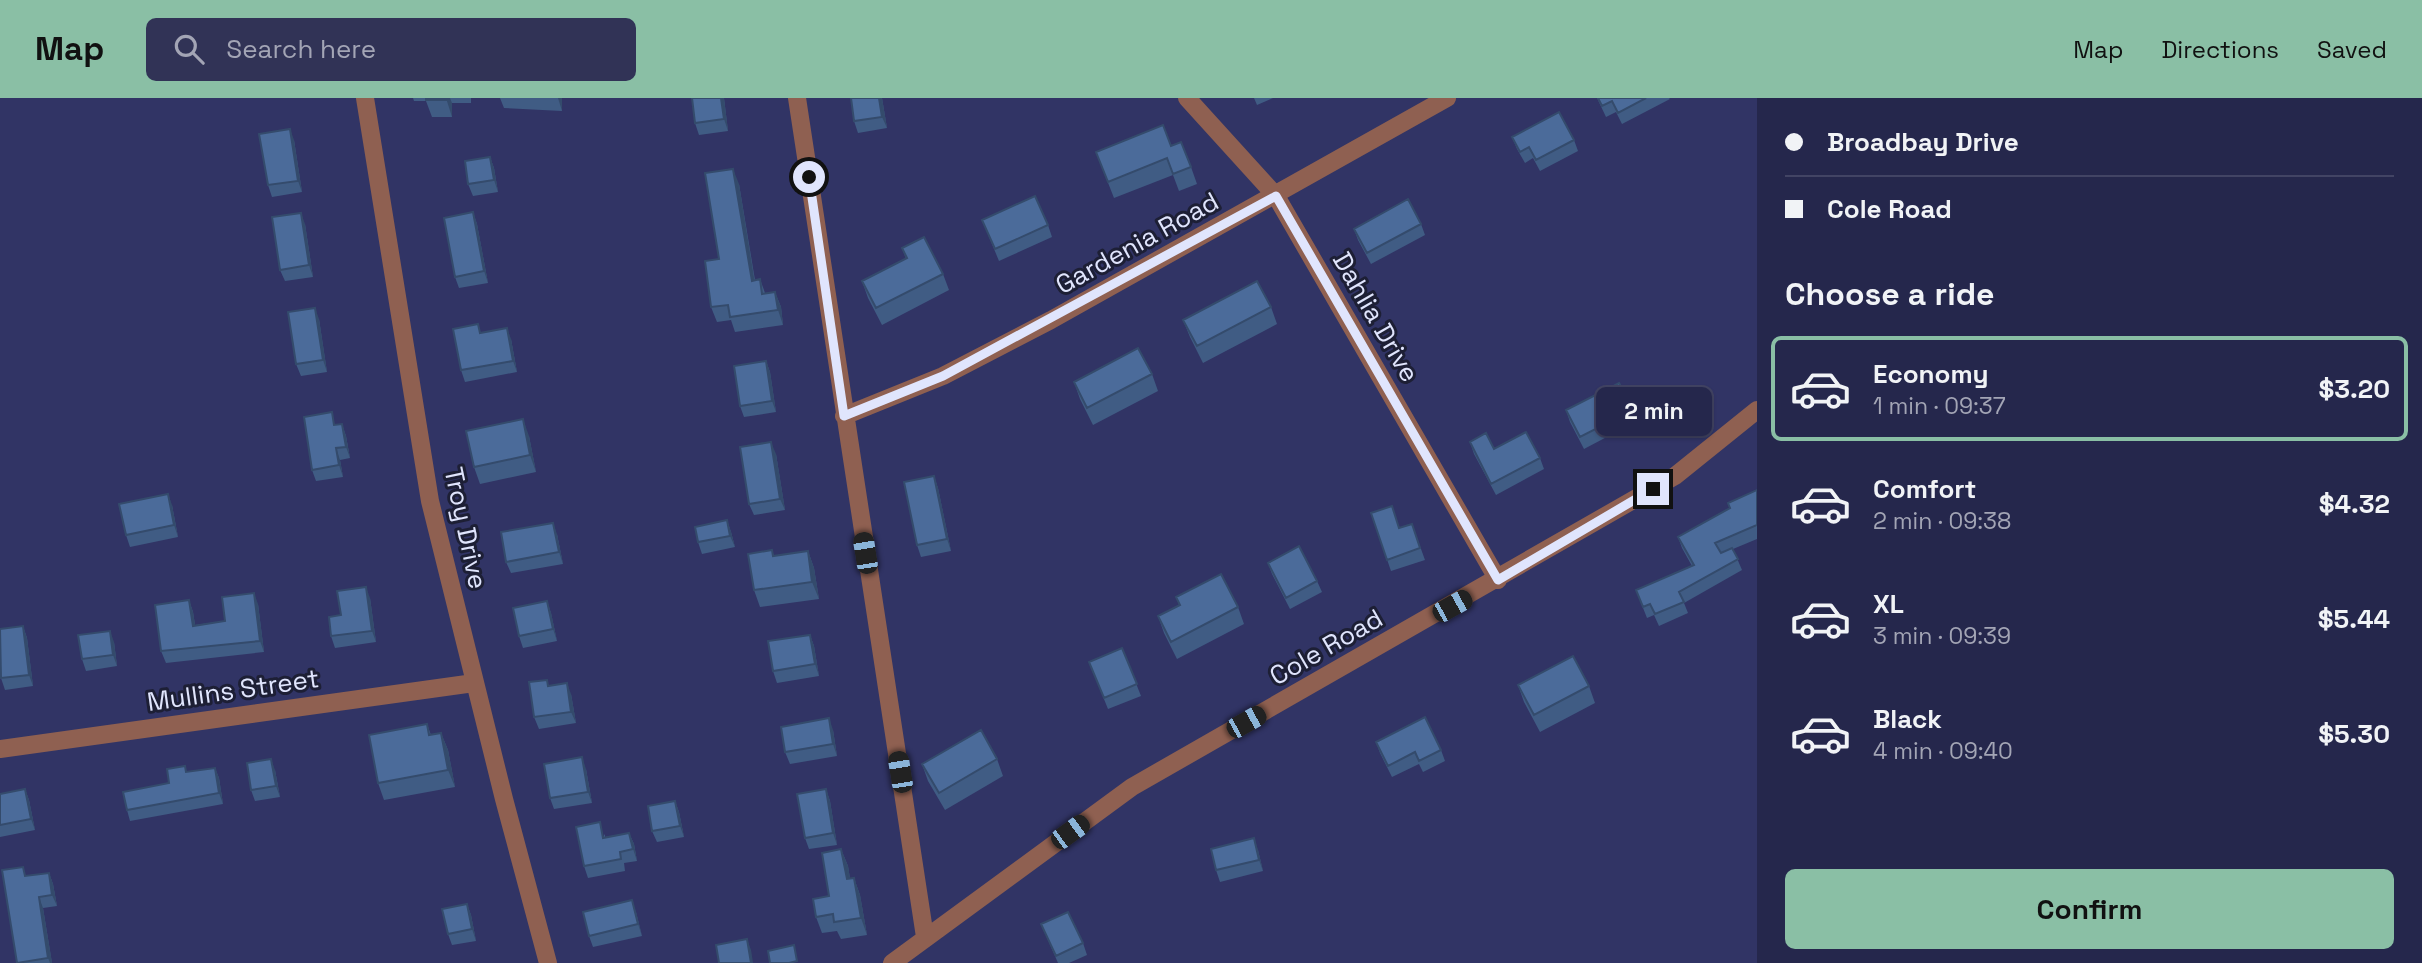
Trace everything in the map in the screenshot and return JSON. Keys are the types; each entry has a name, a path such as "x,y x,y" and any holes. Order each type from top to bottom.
{"street":[{"name":"Troy Drive","path":"365,98 430,501 474,682 548,963"},
{"path":"797,98 925,937"},
{"name":"Dahlia Drive","path":"1187,98 1276,196 1498,580"},
{"name":"Gardenia Road","path":"844,416 943,376 1276,196 1447,98"},
{"name":"Cole Road","path":"892,963 1132,787 1498,580 1675,476 1757,411"},
{"name":"Mullins Street","path":"0,749 474,682"}],"building":[{"path":"446,98 446,100 426,100"},
{"path":"692,98 721,98 724,119 695,123"},
{"path":"851,98 879,98 882,117 854,121"},
{"path":"1598,98 1646,98 1618,113 1612,101 1602,106"},
{"path":"1559,112 1574,140 1536,160 1529,147 1520,152 1512,137"},
{"path":"1163,125 1171,146 1181,142 1191,167 1173,174 1167,158 1108,182 1096,152"},
{"path":"290,129 298,181 268,185 259,134"},
{"path":"490,157 494,180 468,184 465,161"},
{"path":"733,169 752,281 760,279 762,294 775,292 778,310 730,317 728,305 711,307 705,261 719,259 705,173"},
{"path":"1035,196 1048,225 995,249 982,220"},
{"path":"1408,199 1421,224 1367,253 1354,229"},
{"path":"473,212 484,271 455,277 444,218"},
{"path":"301,213 309,265 280,270 272,217"},
{"path":"924,237 943,274 876,308 862,281 907,258 902,248"},
{"path":"1257,281 1271,307 1197,346 1183,320"},
{"path":"315,308 323,360 296,364 288,312"},
{"path":"478,324 480,333 507,328 513,361 461,370 453,329"},
{"path":"1138,348 1152,374 1087,408 1074,382"},
{"path":"766,361 772,401 740,406 734,366"},
{"path":"1619,383 1633,410 1580,437 1566,410"},
{"path":"332,412 334,425 342,424 346,447 336,448 339,465 312,470 304,417"},
{"path":"523,419 530,455 474,467 466,431"},
{"path":"1526,432 1540,458 1491,484 1470,442 1486,433 1494,449"},
{"path":"771,442 780,499 749,504 740,447"},
{"path":"934,476 947,539 917,545 904,482"},
{"path":"1757,490 1757,525 1715,543 1721,553 1732,548 1738,559 1679,592 1684,602 1655,614 1650,604 1643,607 1636,590 1694,565 1678,537 1730,508 1728,503"},
{"path":"168,494 174,525 126,535 119,504"},
{"path":"1392,506 1399,528 1412,524 1420,548 1387,560 1371,513"},
{"path":"727,520 730,536 698,542 695,527"},
{"path":"553,523 559,552 506,562 501,532"},
{"path":"1299,546 1317,581 1286,598 1268,563"},
{"path":"772,550 773,556 808,551 812,582 754,590 748,554"},
{"path":"1221,574 1238,607 1171,642 1158,616 1180,605 1176,597"},
{"path":"366,587 372,631 331,636 329,617 341,615 337,591"},
{"path":"254,593 260,641 161,651 155,605 189,600 193,626 225,621 222,597"},
{"path":"547,601 553,629 519,636 513,608"},
{"path":"23,626 29,675 1,678 0,629"},
{"path":"110,631 113,655 82,659 78,635"},
{"path":"810,635 815,664 773,671 768,641"},
{"path":"1122,648 1137,684 1104,698 1089,662"},
{"path":"1573,656 1589,686 1534,715 1518,685"},
{"path":"547,680 548,686 567,683 571,712 534,717 529,682"},
{"path":"1425,717 1441,750 1419,761 1415,752 1388,766 1376,742"},
{"path":"829,718 833,744 785,752 781,727"},
{"path":"427,724 429,735 441,733 448,770 378,783 369,735"},
{"path":"981,730 997,759 939,793 922,764"},
{"path":"582,757 588,792 550,798 544,764"},
{"path":"271,759 276,786 251,790 247,763"},
{"path":"185,766 186,772 215,768 219,793 127,810 123,792 169,783 167,769"},
{"path":"25,789 31,819 0,825 0,794"},
{"path":"826,789 833,833 805,838 797,794"},
{"path":"675,801 680,826 652,831 648,806"},
{"path":"600,822 603,838 629,833 633,849 620,852 621,859 584,866 576,827"},
{"path":"1254,838 1259,860 1216,870 1211,849"},
{"path":"841,849 847,879 854,878 861,918 834,922 833,914 816,917 813,899 829,896 822,853"},
{"path":"23,867 25,876 49,873 52,895 39,897 48,958 17,963 2,870"},
{"path":"632,900 638,924 589,936 583,912"},
{"path":"467,904 472,929 448,934 442,909"},
{"path":"1068,912 1083,943 1056,956 1041,924"},
{"path":"747,939 751,963 719,963 716,945"},
{"path":"794,945 797,961 770,963 768,951"}],"route":[{"path":"809,177 844,416 943,376 1276,196 1498,580 1653,489"}]}
